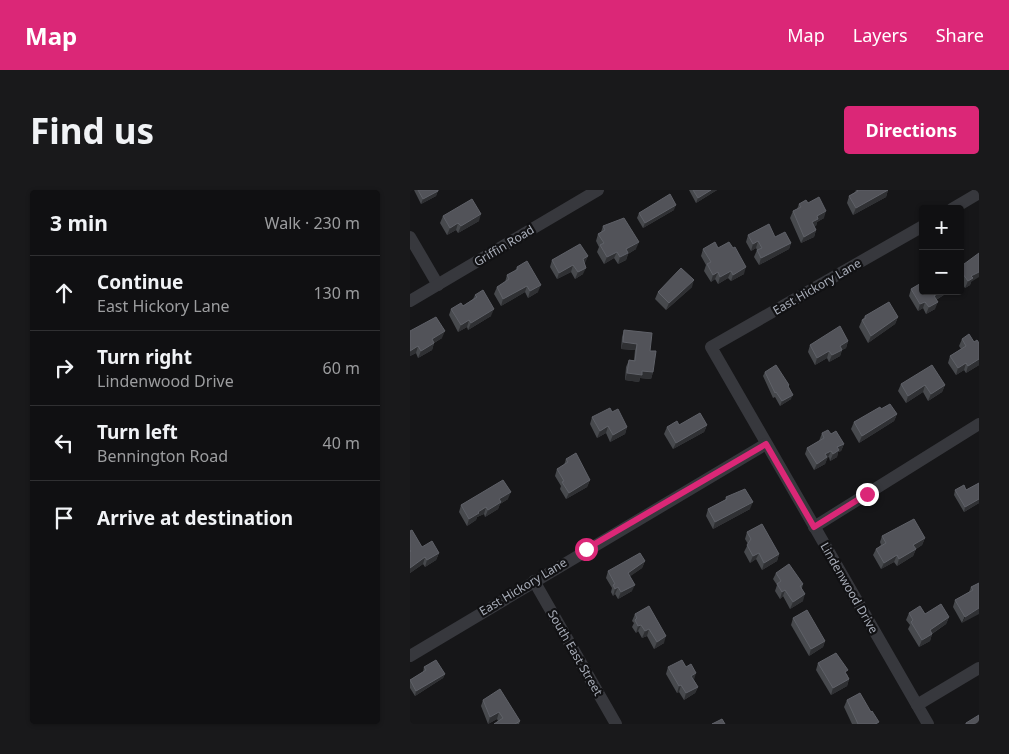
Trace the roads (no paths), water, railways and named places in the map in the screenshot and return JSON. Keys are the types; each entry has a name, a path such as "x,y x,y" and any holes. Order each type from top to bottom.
{"street":[{"name":"Griffin Road","path":"410,301 598,190"},
{"path":"959,205 979,193"},
{"name":"East Hickory Lane","path":"711,347 919,228"},
{"path":"410,237 438,285"},
{"name":"Lindenwood Drive","path":"711,347 928,724"},
{"path":"814,527 979,424"},
{"name":"East Hickory Lane","path":"410,656 766,444"},
{"name":"South East Street","path":"534,581 616,724"},
{"path":"917,705 979,668"}]}
